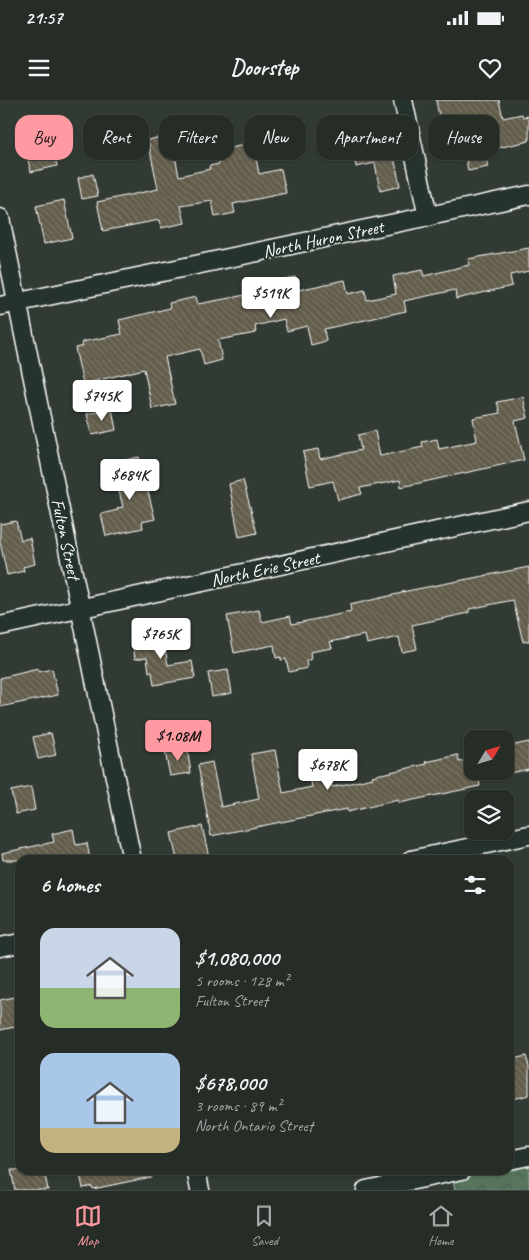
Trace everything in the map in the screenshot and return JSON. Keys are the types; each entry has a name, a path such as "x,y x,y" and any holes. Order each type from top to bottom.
{"street":[{"path":"403,100 428,217"},
{"name":"North Huron Street","path":"0,306 529,195"},
{"name":"Fulton Street","path":"0,218 131,855"},
{"name":"North Erie Street","path":"0,626 81,610 529,511"},
{"path":"435,855 529,835"},
{"path":"0,947 15,944"},
{"path":"514,1159 529,1156"},
{"path":"197,1175 200,1190"},
{"path":"366,1190 438,1175"}],"green space":[{"path":"529,1156 529,1190 455,1190 452,1175 514,1175 514,1159"}],"building":[{"path":"436,100 499,100 503,118 522,114 523,117 529,116 529,141 499,148 499,115 439,115"},
{"path":"159,138 159,160 176,160 179,176 210,169 209,166 219,164 218,160 234,160 234,147 244,145 244,160 256,160 259,174 281,169 286,193 233,204 235,213 215,217 212,201 181,206 185,223 161,228 159,220 103,231 97,202 158,189 149,140"},
{"path":"28,160 56,160 57,166 31,172"},
{"path":"355,160 395,160 400,186 380,191 375,163 356,167"},
{"path":"466,160 486,160 488,167 468,171"},
{"path":"93,174 98,196 82,199 78,178"},
{"path":"64,200 72,238 44,244 36,206"},
{"path":"529,248 529,271 510,275 512,286 456,299 455,290 404,301 406,311 324,329 326,341 311,345 307,326 287,331 284,319 255,326 256,333 218,340 222,360 204,365 200,349 165,357 175,404 152,409 144,369 83,384 75,348 83,346 82,342 122,334 119,320 170,308 169,303 196,297 198,304 277,289 275,281 295,277 298,290 345,280 348,294 365,290 367,300 396,294 393,276 422,270 424,276 469,265 468,259"},
{"path":"523,397 528,418 515,421 524,460 401,487 400,480 360,488 362,494 338,500 333,481 310,486 303,452 318,449 320,459 361,450 358,435 375,431 380,456 423,447 422,442 437,439 439,449 477,441 473,418 500,413 497,402"},
{"path":"112,409 116,430 92,435 87,414"},
{"path":"139,457 155,519 142,522 143,528 106,536 101,514 123,507 119,491 123,490 117,462"},
{"path":"243,480 257,533 239,537 229,484"},
{"path":"16,521 21,540 30,538 35,564 23,567 24,571 7,575 0,542 0,524"},
{"path":"529,567 529,641 523,642 513,600 469,609 469,613 412,625 417,649 402,652 399,637 367,644 365,635 330,642 332,648 310,652 311,659 306,661 307,668 289,672 286,659 276,658 274,645 234,653 227,616 259,610 262,622 290,616 292,624 351,612 350,605 402,592"},
{"path":"162,632 168,665 192,661 195,678 154,685 152,672 149,672 147,657 135,659 132,637"},
{"path":"38,669 38,672 52,669 58,695 0,707 0,678"},
{"path":"228,670 232,693 212,697 208,673"},
{"path":"51,733 56,755 38,759 33,737"},
{"path":"529,742 529,769 514,772 514,745"},
{"path":"187,748 191,773 170,776 165,752"},
{"path":"275,750 283,793 312,787 306,756 325,752 332,787 458,755 459,762 464,761 464,780 479,780 480,786 399,803 398,800 347,812 347,809 211,836 198,765 212,762 221,807 259,799 251,754"},
{"path":"31,787 35,810 16,814 11,791"},
{"path":"202,826 209,855 176,855 171,833"},
{"path":"73,829 76,845 87,843 89,855 15,855 15,860 3,860 2,853 54,842 52,834"},
{"path":"15,997 15,1027 0,1030 0,1000"},
{"path":"526,1056 529,1066 529,1095 514,1099 514,1059"},
{"path":"11,1170 15,1170 15,1175 45,1175 48,1190 15,1190"},
{"path":"80,1175 151,1175 151,1177 93,1189 92,1186 83,1188"}]}
